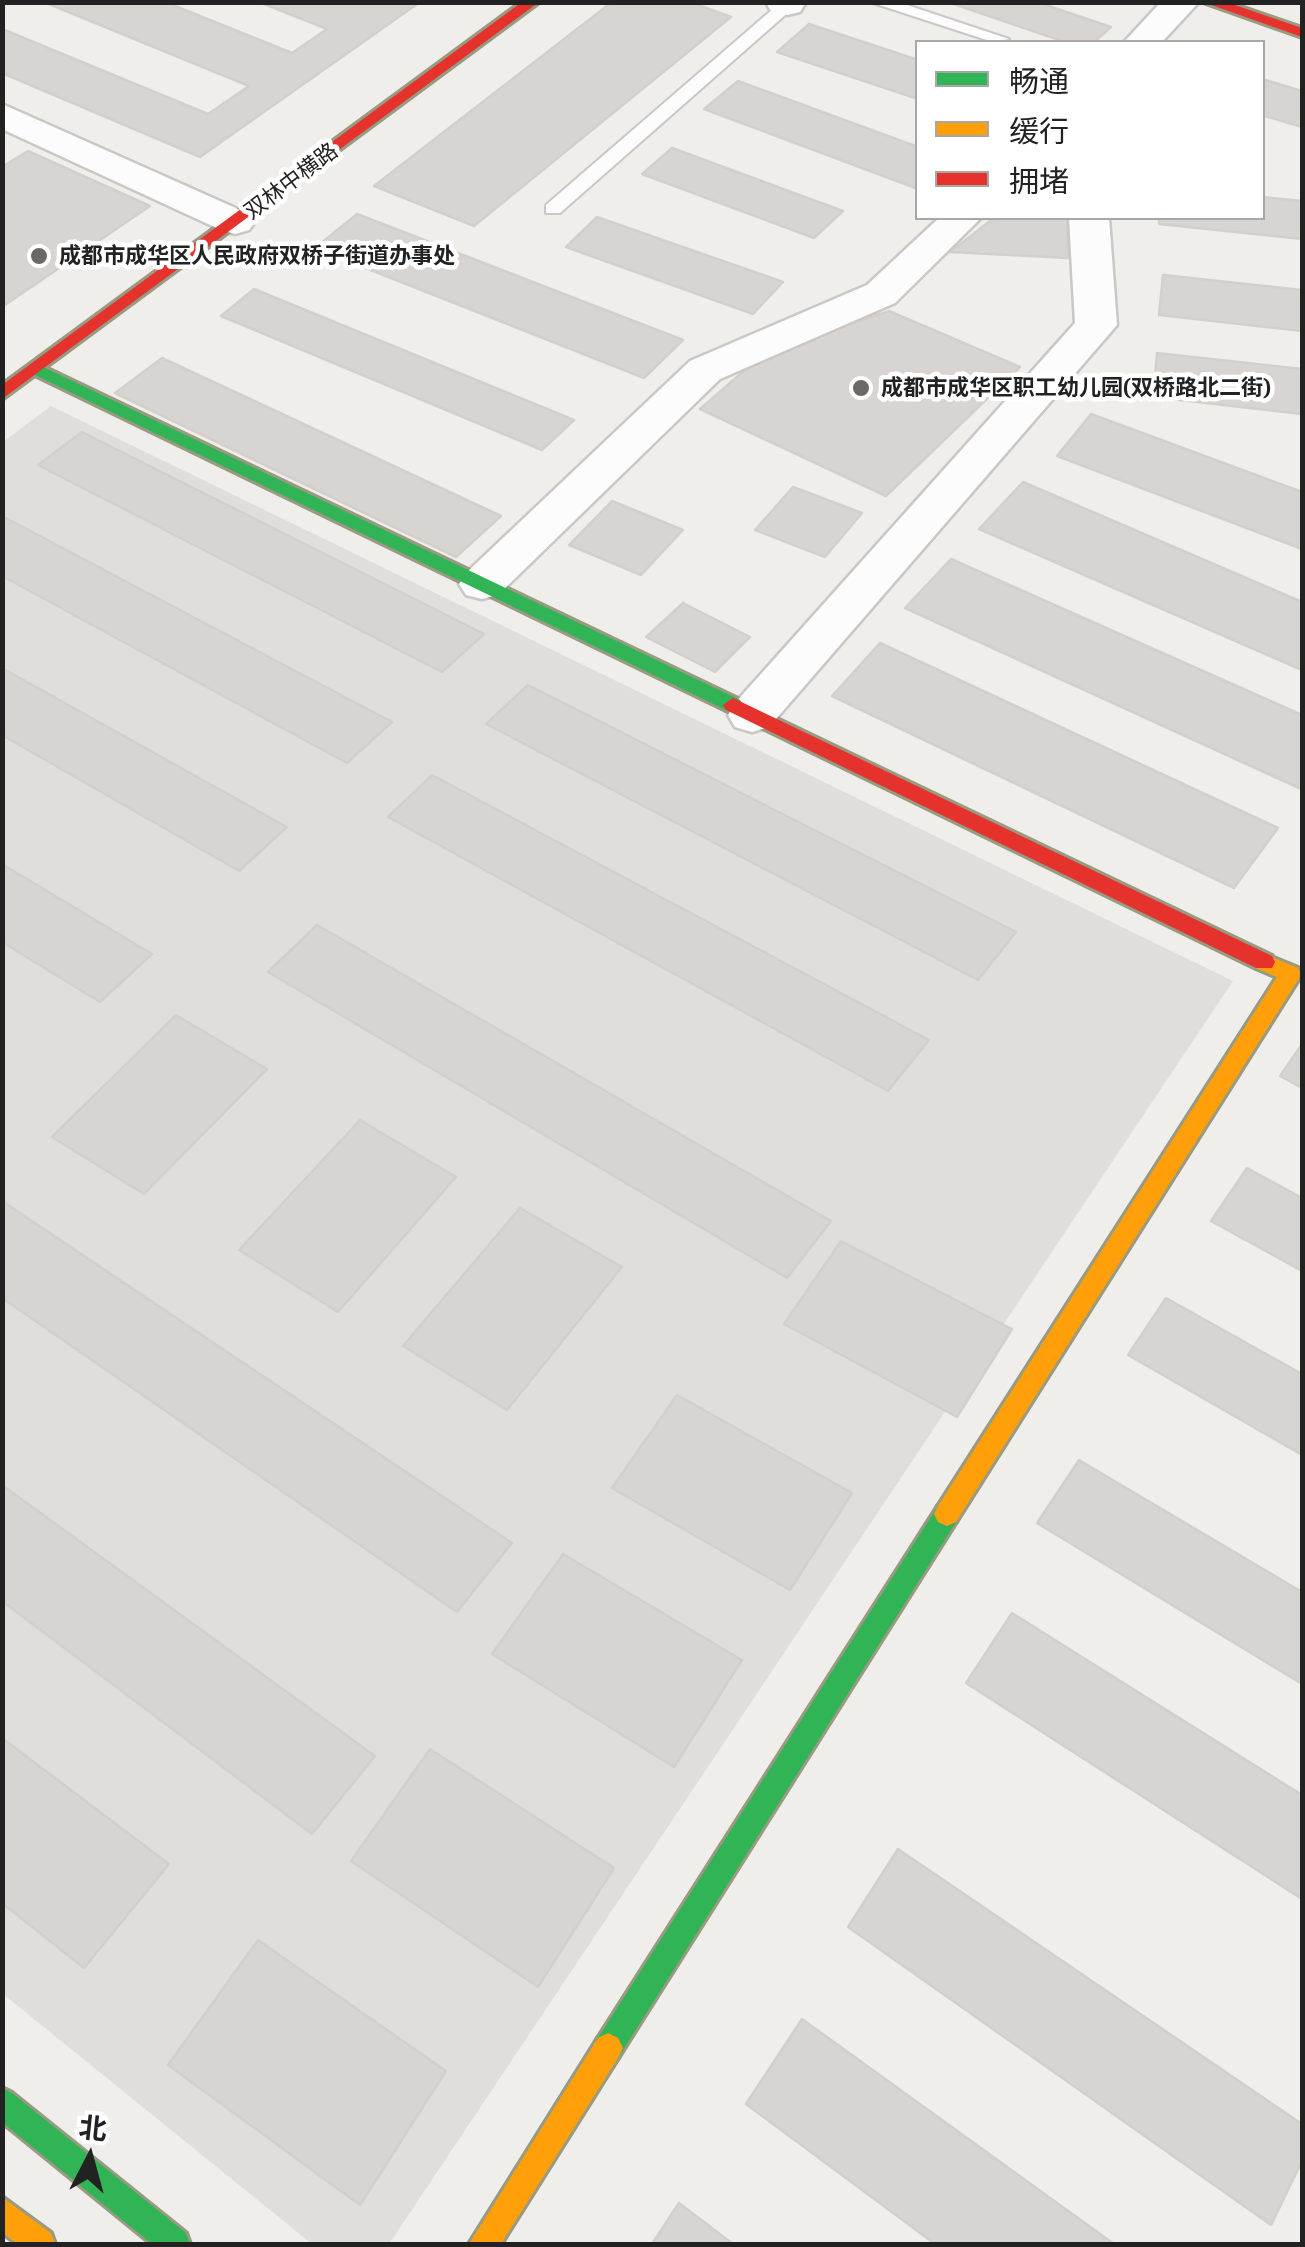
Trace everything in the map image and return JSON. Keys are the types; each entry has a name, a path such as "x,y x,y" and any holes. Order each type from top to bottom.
{"street":[{"name":"双林中横路","path":"12,386 532,2"},
{"path":"1144,40 1182,2"},
{"path":"1210,2 1302,33"},
{"path":"2,116 236,222"},
{"path":"482,584 704,370 881,294 959,220"},
{"path":"752,715 1096,325 1090,220"},
{"path":"12,386 482,584 1290,974 484,2244"},
{"path":"2,2103 175,2244"},
{"path":"2,2212 40,2244"}],"lane":[{"path":"878,2 1000,39"},
{"path":"553,209 787,3"}],"shaded area":[{"path":"51,406 1233,981 389,2244 312,2244 3,1994 3,442"}],"building":[{"path":"44,2 165,2 292,53 327,29 259,2 420,2 200,157 2,73 2,29 208,114 249,86"},
{"path":"612,2 690,2 731,17 474,226 374,186"},
{"path":"948,2 1037,2 1111,27 1096,40 1059,40"},
{"path":"809,24 915,59 915,98 777,52"},
{"path":"1265,80 1302,91 1302,127 1265,116"},
{"path":"738,81 915,146 915,188 704,109"},
{"path":"672,148 843,211 814,238 642,174"},
{"name":"成都市成华区人民政府双桥子街道办事处","path":"28,151 150,206 2,307 2,167"},
{"path":"1265,197 1302,201 1302,239 1159,224 1159,220 1265,220"},
{"path":"357,214 683,340 644,378 315,248"},
{"path":"597,217 783,282 753,314 566,247"},
{"path":"991,220 1067,220 1068,258 950,252"},
{"path":"1163,275 1302,290 1302,331 1159,315"},
{"path":"254,289 574,420 542,450 221,316"},
{"name":"成都市成华区职工幼儿园(双桥路北二街)","path":"889,311 1020,367 886,496 700,409 767,351"},
{"path":"1157,353 1302,369 1302,414 1153,397"},
{"path":"162,358 501,516 456,557 115,393"},
{"path":"1091,414 1302,492 1302,549 1057,456"},
{"path":"82,432 484,634 442,672 38,465"},
{"path":"1023,482 1302,602 1302,670 979,529"},
{"path":"793,487 862,513 825,557 755,530"},
{"path":"612,501 683,530 641,575 569,545"},
{"path":"2,516 392,722 347,763 2,576"},
{"path":"951,559 1302,715 1299,788 905,608"},
{"path":"683,603 750,637 715,672 646,637"},
{"path":"880,643 1278,828 1234,888 832,696"},
{"path":"2,668 287,827 239,871 2,735"},
{"path":"528,685 1016,932 978,980 486,724"},
{"path":"432,775 929,1040 888,1091 388,817"},
{"path":"2,864 152,954 100,1002 2,942"},
{"path":"317,925 831,1221 787,1278 268,972"},
{"path":"176,1015 267,1069 144,1194 52,1137"},
{"path":"1302,1044 1302,1088 1280,1076"},
{"path":"360,1120 456,1177 338,1312 239,1250"},
{"path":"1247,1168 1302,1198 1302,1271 1211,1221"},
{"path":"2,1201 512,1543 457,1612 2,1298"},
{"path":"520,1208 622,1267 507,1410 403,1346"},
{"path":"841,1241 1012,1329 957,1417 784,1324"},
{"path":"1166,1298 1302,1374 1302,1455 1128,1355"},
{"path":"677,1395 852,1493 790,1590 612,1488"},
{"path":"1079,1460 1302,1592 1302,1684 1037,1523"},
{"path":"2,1485 375,1756 312,1834 2,1601"},
{"path":"563,1554 742,1660 674,1767 492,1654"},
{"path":"1012,1613 1302,1795 1302,1899 966,1683"},
{"path":"2,1738 169,1864 84,1968 2,1903"},
{"path":"430,1749 614,1868 538,1987 351,1861"},
{"path":"898,1849 1302,2124 1302,2161 1271,2225 848,1927"},
{"path":"258,1940 446,2071 360,2205 168,2065"},
{"path":"802,2019 1114,2244 935,2244 746,2104"},
{"path":"679,2203 733,2244 652,2244"}],"traffic: fast":[{"path":"37,369 733,705"},
{"path":"608,2048 947,1514"},
{"path":"2,2103 175,2244"}],"traffic: slow":[{"path":"947,1514 1290,974 1264,962"},
{"path":"484,2244 608,2048"},
{"path":"2,2212 40,2244"}],"traffic: jam":[{"path":"2,394 532,2"},
{"path":"1210,2 1302,33"},
{"path":"733,705 1264,962"}],"place":[{"name":"成都市成华区人民政府双桥子街道办事处","path":"39,256"},
{"name":"成都市成华区职工幼儿园(双桥路北二街)","path":"861,388"}]}
